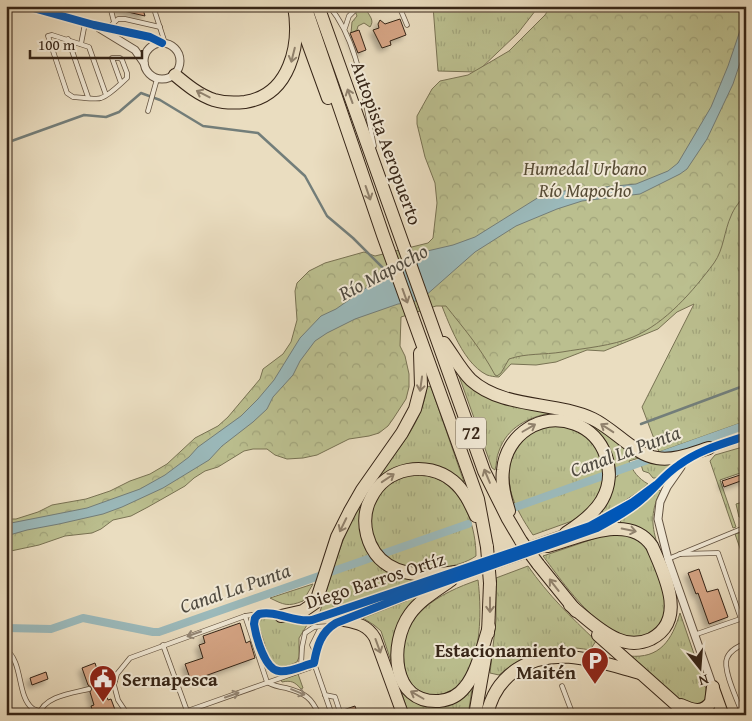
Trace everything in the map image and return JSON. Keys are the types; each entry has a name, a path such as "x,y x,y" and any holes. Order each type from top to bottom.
{"highway":[{"path":"175,75 198,92 220,101 242,102 264,96 281,80 290,65 296,30 294,6"},
{"name":"Autopista Aeropuerto","path":"294,6 328,100 353,150"},
{"name":"Autopista Aeropuerto","path":"305,6 353,150 478,499 486,540 490,583 489,627 475,715"},
{"name":"Autopista Aeropuerto","path":"318,6 484,471 519,538 570,605 602,638 688,715"},
{"path":"431,323 460,368 481,387 513,399 589,417 647,455 658,459 676,457 709,448"},
{"path":"281,616 303,611 312,606 318,598 337,537 350,511 362,490 402,433 414,409 422,377 417,330"},
{"path":"519,538 504,492 503,468 510,446 526,429 540,422 554,420 568,421 592,434 601,445 609,467 606,493 599,505 589,516 566,533"},
{"path":"454,576 410,574 395,569 378,556 369,540 366,526 369,502 374,491 382,482 394,474 407,470 428,470 441,474 453,481 470,502 486,540"},
{"path":"548,546 600,531 612,529 634,530 643,535 652,546 669,590 671,604 670,616 664,628 648,640 634,643 626,643 616,639 570,605"},
{"path":"454,576 416,607 407,618 401,631 398,646 398,662 402,680 408,689 419,697 430,700 448,699 459,693 470,680 489,627"},
{"path":"341,620 356,623 371,631 402,715"},
{"path":"488,715 492,698 502,682 517,668 538,659 558,656 579,658 642,673"},
{"path":"674,702 695,710 703,710 711,702 713,687"},
{"path":"713,687 723,715"}],"street":[{"path":"26,6 85,23 150,37 175,48 180,54 181,65 175,75 165,80 157,79 150,75 136,50 94,25"},
{"path":"144,63 145,55 150,48 164,43"},
{"name":"Diego Barros Ortíz","path":"259,614 269,613 301,620 312,620 548,546 597,528 619,516 642,500 678,465 691,457 709,448 746,436"},
{"path":"691,457 673,476 660,502 658,520 668,559 713,687"},
{"name":"Diego Barros Ortíz","path":"314,663 321,637 328,628 341,620 566,533 590,526 605,519 656,485"},
{"path":"259,614 255,618 254,624 269,666 281,672 314,663"}],"lane":[{"path":"110,6 114,22"},
{"path":"154,6 164,43"},
{"path":"329,6 345,28 364,87 378,175"},
{"path":"336,6 344,8 364,6"},
{"path":"400,6 407,25"},
{"path":"345,28 349,16 357,8"},
{"path":"108,28 118,19 160,26"},
{"path":"81,44 85,23"},
{"path":"106,95 89,47 68,39 52,35 48,36 67,93 73,97 101,98 106,95 121,83 127,78 122,60 115,57 112,58 121,83"},
{"path":"68,39 88,97"},
{"path":"148,111 157,79"},
{"path":"668,559 746,527"},
{"path":"680,554 718,553 743,618 694,635"},
{"path":"128,715 118,700 114,680 120,667 130,658 245,616 259,614"},
{"path":"245,616 267,682 274,686 305,695 313,702 320,715"},
{"path":"301,666 302,642 305,633 314,627 328,628"},
{"path":"743,715 726,664 730,654 746,643"},
{"path":"163,645 187,711"},
{"path":"6,650 12,655 26,699 32,708 39,713 44,704 51,700 89,689"},
{"path":"176,715 309,668 314,663 332,715"},
{"path":"102,685 114,680"},
{"path":"562,686 573,715"},
{"path":"325,695 335,697 340,712"}],"green space":[{"path":"433,6 539,6 518,33 477,72 438,71"},
{"name":"Humedal Urbano Río Mapocho","path":"551,6 746,6 746,194 732,213 720,252 714,263 678,305 657,323 633,337 616,343 555,353 515,357 509,359 501,373 497,376 472,339 446,306 436,306 401,317 400,346 405,356 409,374 409,387 406,399 393,419 379,433 349,439 317,455 303,458 287,459 275,455 267,449 244,451 218,467 205,471 185,486 148,507 131,516 113,520 92,533 65,536 39,545 6,552 6,519 16,519 52,505 86,499 150,474 167,464 195,438 218,426 228,417 260,379 263,369 283,354 291,342 297,320 295,291 297,283 309,271 325,263 364,252 375,256 428,243 433,238 437,203 435,183 425,157 417,124 417,116 432,89 440,81 468,75 509,51 545,15"},
{"path":"366,9 372,20 370,27 364,23 351,33 352,22 357,16 355,11"},
{"path":"746,36 746,421 659,452 642,407 694,304 677,312 658,329 604,351 587,350 556,362 536,365 511,364 499,377 487,375 477,369 469,360 455,336 435,289"},
{"path":"461,375 551,413 527,420 513,429 498,453 495,470 492,468 459,376"},
{"path":"427,386 431,387 464,482 439,468 422,464 404,468 379,480 376,479 415,424 425,399"},
{"path":"589,423 642,457 644,463 652,461 678,461 656,478 653,478 649,473 643,471 639,458 629,461 636,474 648,484 636,494 604,514 601,509 614,478 618,476 615,468 587,424"},
{"path":"547,426 574,426 599,447 605,480 593,504 584,513 572,521 533,535 514,502 511,490 509,478 514,455 525,438 536,429"},
{"path":"746,446 746,471 720,480 736,527 733,528 710,461 715,455"},
{"path":"424,474 434,477 451,488 464,505 472,525 476,556 460,564 425,570 396,566 381,553 374,541 371,529 370,516 373,504 389,484 402,476"},
{"path":"659,490 661,491 655,504 653,517 657,543 637,526 621,523 620,520"},
{"path":"746,501 746,518 739,517 736,504"},
{"path":"360,504 362,505 361,529 363,543 374,561 382,568 401,577 422,580 322,615 320,612 337,557 347,530"},
{"path":"746,531 746,541 742,554 735,534"},
{"path":"624,534 634,537 646,547 666,597 663,623 648,635 633,637 618,633 602,624 574,597 543,556 602,536"},
{"path":"528,566 552,596 596,641 590,650 564,648 541,651 520,660 499,675 490,673 496,620 496,578"},
{"path":"478,580 480,609 477,644 467,674 458,686 446,693 433,695 423,693 413,686 406,671 404,646 407,632 414,619 436,599"},
{"path":"313,584 303,601 298,603 286,604 270,598"},
{"path":"424,594 393,657 424,704 473,683 468,715 409,715 381,631 363,618"},
{"path":"680,613 706,689 705,700 701,704 689,704 679,699 629,656 649,654 663,646 673,632"},
{"path":"266,616 305,623 307,625 299,638 299,657 297,662 281,667 271,660 258,625 259,620"},
{"path":"298,674 303,688 301,689 293,682 282,682 281,680"}],"water":[{"path":"746,13 746,36 742,57 733,84 707,139 687,169 680,174 640,194 582,201 516,226 475,252 424,297 355,319 327,333 315,341 300,361 293,375 273,397 267,409 222,446 209,460 163,488 103,514 6,536 6,524 87,508 140,489 165,475 189,457 198,447 241,416 258,399 274,380 300,338 321,316 336,309 406,260 423,252 453,245 475,237 539,197 564,191 636,184 668,171 678,163 711,107 728,66"}],"building":[{"path":"115,6 142,6 145,16 115,9"},
{"path":"400,19 406,35 390,41 391,45 382,48 373,30 379,28 380,20 385,24"},
{"path":"359,30 366,50 358,53 350,33"},
{"path":"746,473 746,479 724,487 722,481"},
{"path":"699,569 707,592 718,589 728,617 709,624 698,593 696,594 688,573"},
{"path":"240,623 246,643 250,641 255,658 191,681 185,664 203,658 199,645 205,643 203,636"},
{"path":"95,663 101,681 99,687 104,688 108,700 111,699 117,715 94,715 91,706 94,705 90,692 92,688 88,685 82,668"},
{"path":"46,672 48,679 32,685 30,678"},
{"path":"355,706 358,715 342,715 343,710"}],"waterway":[{"name":"Río Mapocho","path":"6,143 84,115 106,117 119,112 141,93 160,100 203,126 258,133 305,176 327,216 353,238 389,274"},
{"path":"641,424 746,385"},
{"name":"Canal La Punta","path":"516,507 746,425"},
{"name":"Canal La Punta","path":"6,628 51,629 83,618 159,632 468,524"}],"cycle path":[{"path":"26,6 94,25 150,37 162,43"},
{"path":"656,485 633,502 590,526 312,620 299,620 266,613 259,614 255,618 254,624 265,659 269,665 279,671 292,670 314,663 323,635 336,623 405,596 597,528 632,507 647,495 669,473 695,455 746,436"}],"place":[{"name":"Estacionamiento Maitén","path":"595,685"},
{"name":"Sernapesca","path":"103,703"}]}
